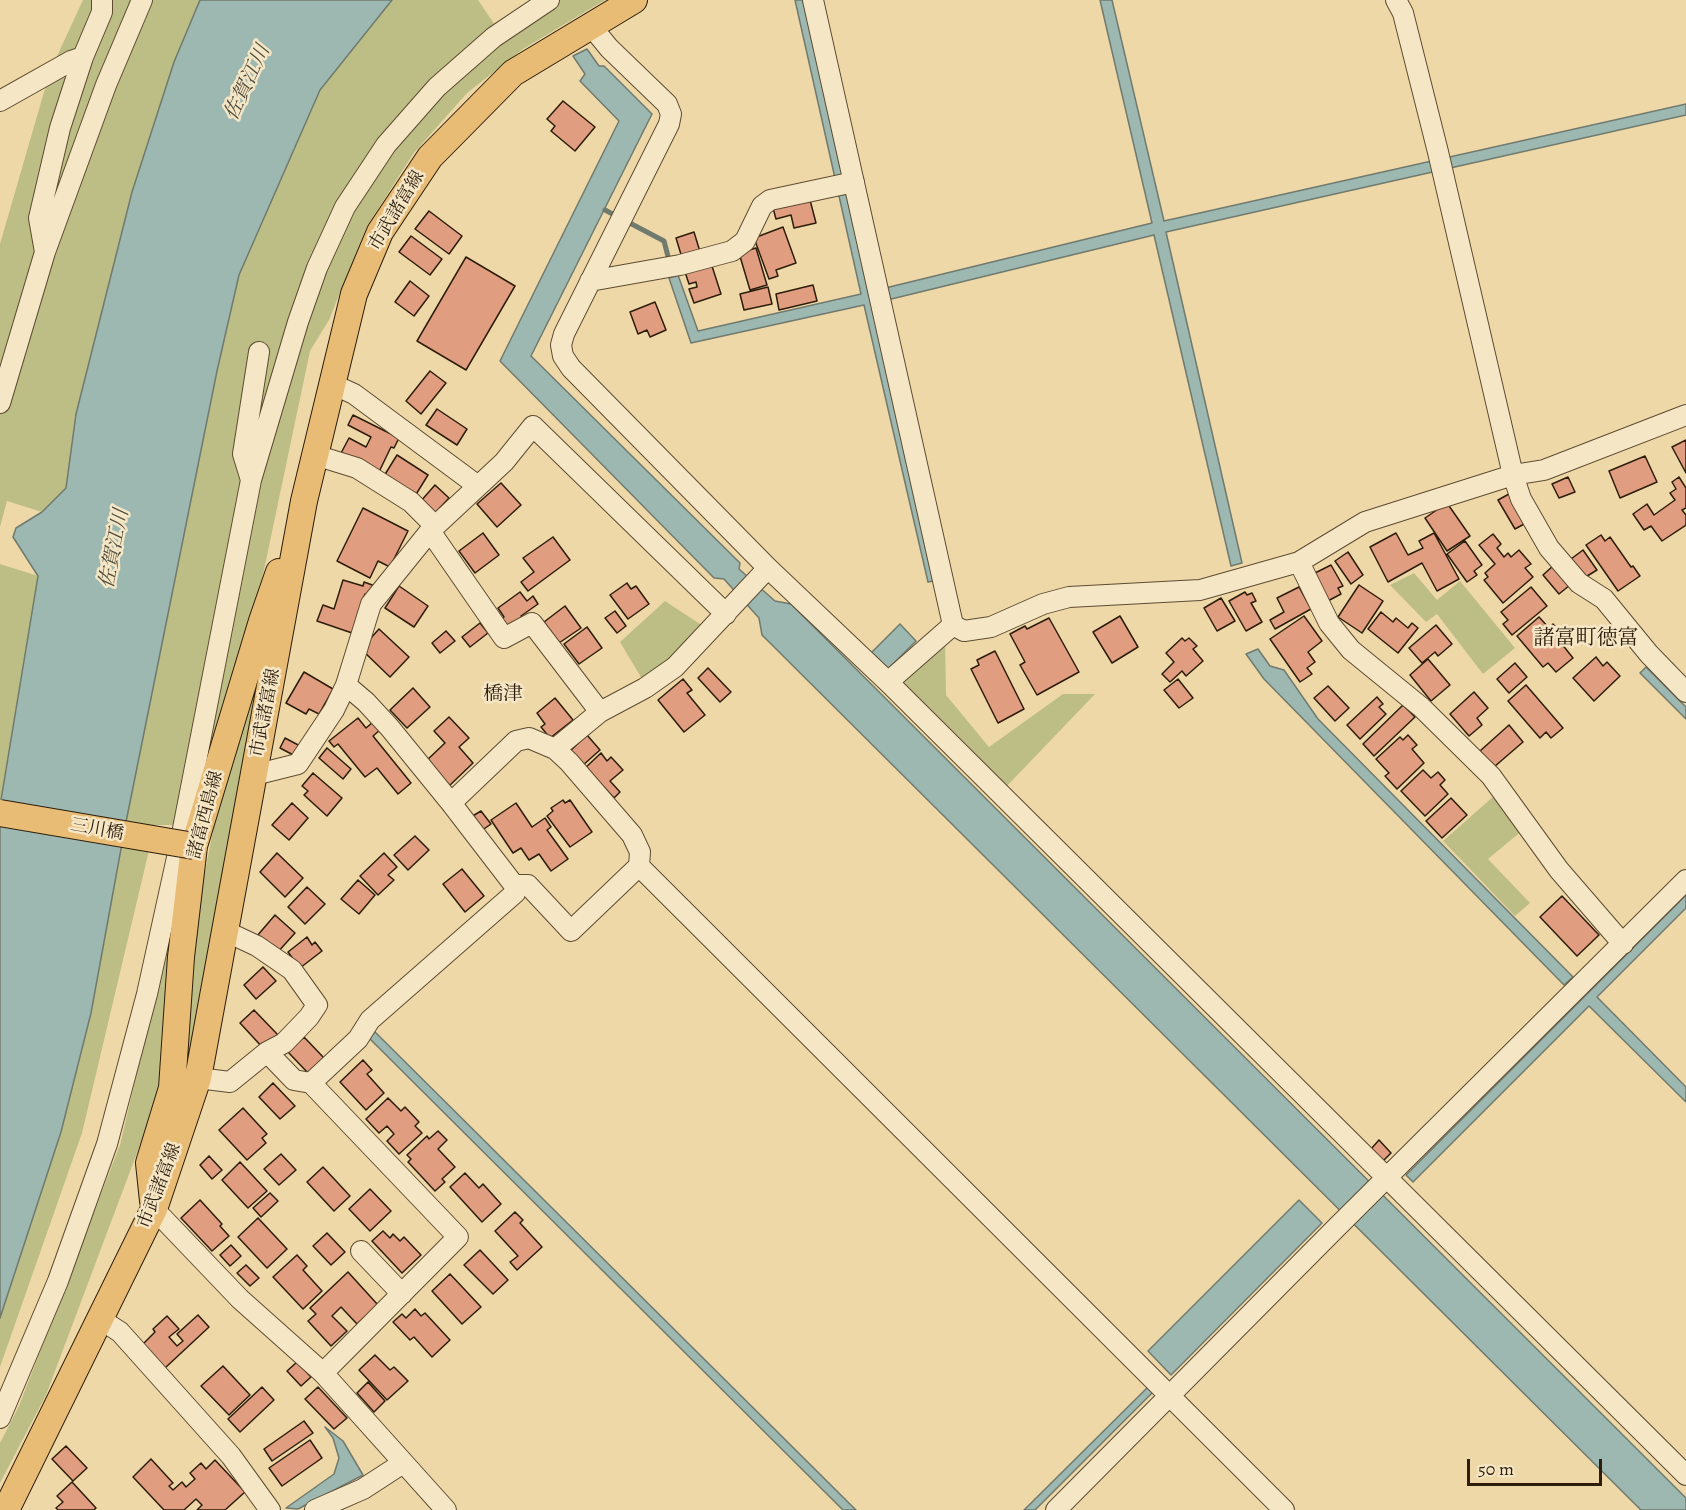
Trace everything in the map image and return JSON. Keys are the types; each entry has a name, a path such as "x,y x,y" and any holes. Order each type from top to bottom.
{"main road":[{"name":"市武諸富線","path":"6,1510 154,1209 198,1078 304,501 354,294 380,232 429,157 513,74 634,0"},
{"name":"諸富西島線","path":"154,1209 149,1163 172,1088 187,845 304,501"},
{"name":"三川橋","path":"0,813 187,845"}],"street":[{"path":"45,252 39,218 60,128 102,12 102,0"},
{"path":"0,1418 57,1281 107,1143 187,845 251,480 317,268 345,207 386,145 437,87 494,37 549,0"},
{"path":"813,0 847,184 876,282 953,625 964,631 991,627 1043,604 1069,597 1200,590 1299,562 1365,522 1513,475 1544,470 1686,415"},
{"path":"1396,0 1403,13 1438,152 1513,475 1521,499 1549,548 1579,583 1604,599 1648,654 1686,692"},
{"path":"0,403 45,252 106,86 140,2"},
{"path":"591,26 609,48 667,104 671,114 669,124 564,334 561,345 563,356 570,368 764,572 888,682 1382,1182 1686,1475"},
{"path":"0,102 71,61 84,57"},
{"path":"590,281 672,267 732,251 745,242 762,206 770,200 847,184"},
{"path":"251,480 243,454 259,352"},
{"path":"332,384 354,394 478,486"},
{"path":"254,775 298,764 334,710 346,685 371,604 432,529 504,462 533,426 729,611"},
{"path":"315,455 357,468 411,502 432,529 504,638 532,622 600,712"},
{"path":"1299,562 1329,622 1351,650 1421,707 1491,776 1559,870 1623,944"},
{"path":"555,749 600,712 645,688 675,667 764,572"},
{"path":"888,682 953,625"},
{"path":"311,1083 358,1039 369,1020 515,893 514,885 451,803 390,728 366,702 346,685"},
{"path":"451,803 516,741 529,738 555,749 570,762 632,835 640,852 639,866 571,931 528,885 514,885"},
{"path":"639,866 1284,1510"},
{"path":"1056,1510 1342,1221 1686,880"},
{"path":"198,1078 230,1082 267,1052 284,1043 309,1017 317,1005 292,969 257,946 225,931"},
{"path":"267,1052 294,1080 311,1083 458,1237 323,1373"},
{"path":"154,1209 240,1299 323,1373 403,1463 434,1506"},
{"path":"361,1251 402,1294"},
{"path":"100,1319 120,1332 231,1456 269,1510"},
{"path":"315,1510 363,1489 403,1463"}],"green space":[{"path":"83,0 227,0 174,63 132,192 76,414 66,488 42,512 7,501 0,527 0,244 44,92 58,54"},
{"path":"392,0 478,0 503,37 560,0 605,0 523,49 467,93 413,154 366,228 329,320 310,351 256,608 197,803 172,825 155,825 82,1133 0,1367 0,1318 61,1132 91,1013 125,827 217,371 239,275 320,90"},
{"path":"0,564 38,576 0,806"},
{"path":"1414,573 1437,600 1460,581 1515,648 1483,674 1437,614 1426,622 1390,585"},
{"path":"665,601 703,626 645,684 620,642"},
{"path":"945,638 946,695 989,747 1063,694 1095,694 1005,788 901,685"},
{"path":"265,647 186,1069 195,922 224,775"},
{"path":"1494,796 1523,830 1488,859 1530,903 1515,916 1443,841"},
{"path":"181,886 158,1097 46,1395 0,1483 0,1443 19,1406 120,1145"}],"water":[{"name":"佐賀江川","path":"200,0 392,0 320,90 239,275 217,371 125,827 91,1013 61,1132 0,1318 0,806 38,576 13,537 16,528 42,512 66,488 76,414 132,192 174,62"},
{"path":"795,0 805,0 873,291 1152,223 1100,0 1112,0 1164,221 1686,104 1686,115 1166,232 1242,563 1231,566 1154,235 875,303 939,580 928,582 864,305 691,343 669,278 678,275 698,331 861,294"},
{"path":"587,49 599,66 604,66 652,114 531,356 740,563 739,569 775,601 791,604 1686,1498 1686,1510 1641,1510 762,635 759,618 724,579 714,578 500,361 619,121 580,81 585,74 573,56"},
{"path":"900,624 916,641 888,669 871,653"},
{"path":"1258,649 1270,666 1284,670 1318,719 1573,977 1564,985 1264,679 1246,654"},
{"path":"1646,667 1686,707 1686,719 1640,673"},
{"path":"1686,895 1686,908 1597,997 1686,1087 1686,1102 1589,1006 1413,1182 1406,1175"},
{"path":"374,1031 856,1510 843,1510 369,1038"},
{"path":"1299,1200 1322,1223 1171,1375 1148,1351"},
{"path":"1150,1385 1155,1390 1035,1510 1024,1510"},
{"path":"325,1427 343,1441 363,1475 298,1509 286,1508 334,1474 339,1458 333,1438"}],"building":[{"path":"563,101 595,127 575,151 551,131 555,126 547,119"},
{"path":"810,200 816,223 794,228 791,215 776,219 773,208"},
{"path":"429,211 462,236 449,254 415,229"},
{"path":"783,227 796,263 776,270 778,276 769,279 754,238"},
{"path":"694,232 701,255 683,261 676,238"},
{"path":"411,236 442,259 430,275 399,252"},
{"path":"756,248 767,285 750,290 739,253"},
{"path":"466,257 515,286 466,370 417,341"},
{"path":"711,263 721,294 694,303 689,289 697,287 696,282 689,284 685,272"},
{"path":"410,281 429,296 414,316 395,302"},
{"path":"813,285 817,301 779,310 776,294"},
{"path":"768,287 772,304 744,310 740,294"},
{"path":"655,302 666,330 650,337 647,330 638,334 630,312"},
{"path":"430,371 446,383 421,414 406,401"},
{"path":"437,409 467,429 457,445 426,425"},
{"path":"353,415 399,438 394,448 391,447 378,474 340,455 349,438 366,447 371,437 348,425"},
{"path":"1686,440 1686,473 1672,447"},
{"path":"397,455 428,475 415,496 384,476"},
{"path":"1645,456 1657,482 1620,498 1609,471"},
{"path":"1568,477 1575,492 1559,498 1552,484"},
{"path":"1679,477 1686,488 1686,508 1682,510 1686,515 1686,525 1662,541 1651,526 1644,530 1633,514 1647,504 1654,515 1675,500 1670,493 1676,489 1672,482"},
{"path":"501,483 521,505 497,527 477,504"},
{"path":"435,485 449,498 434,514 420,502"},
{"path":"1509,494 1526,523 1515,529 1498,500"},
{"path":"1447,503 1470,536 1447,551 1425,518"},
{"path":"363,508 408,531 390,567 378,561 370,578 337,561"},
{"path":"483,533 499,555 475,573 459,551"},
{"path":"1396,533 1408,555 1423,548 1419,541 1434,533 1459,579 1437,591 1422,563 1388,582 1370,547"},
{"path":"1493,534 1501,544 1497,548 1504,557 1508,553 1511,557 1519,550 1531,564 1525,568 1533,577 1503,603 1484,580 1488,577 1485,573 1495,564 1479,545"},
{"path":"1601,535 1605,541 1610,537 1640,576 1618,591 1586,545"},
{"path":"553,537 570,560 528,591 521,582 534,572 523,558"},
{"path":"1465,541 1482,565 1474,571 1477,575 1467,582 1447,554"},
{"path":"1583,550 1597,570 1584,578 1571,559"},
{"path":"1348,552 1363,575 1351,584 1335,561"},
{"path":"1331,565 1343,586 1338,588 1341,594 1324,603 1309,576"},
{"path":"1554,565 1570,585 1559,594 1543,575"},
{"path":"343,580 363,586 364,582 375,586 371,596 365,594 352,633 317,621 323,605 334,609"},
{"path":"627,583 631,589 636,586 649,604 628,619 610,595"},
{"path":"1359,585 1383,601 1362,633 1338,617"},
{"path":"399,586 428,606 414,627 385,608"},
{"path":"1299,587 1311,609 1275,629 1270,620 1284,612 1277,598"},
{"path":"1531,587 1547,606 1512,635 1503,624 1508,620 1501,612"},
{"path":"520,592 527,601 533,596 538,604 521,616 523,620 508,631 500,620 504,617 498,608"},
{"path":"1245,592 1247,595 1252,593 1256,601 1251,603 1262,622 1246,631 1229,601"},
{"path":"1221,598 1235,621 1217,631 1204,608"},
{"path":"565,606 581,628 559,643 544,622"},
{"path":"615,611 626,626 617,633 605,618"},
{"path":"1381,612 1393,622 1396,618 1408,628 1412,623 1418,628 1398,653 1368,629"},
{"path":"1120,616 1138,647 1112,663 1093,632"},
{"path":"1304,616 1322,641 1308,652 1315,662 1307,668 1312,674 1300,682 1270,639"},
{"path":"1539,617 1549,628 1553,624 1562,634 1557,638 1573,658 1556,672 1548,663 1543,667 1517,636"},
{"path":"1049,618 1079,672 1037,695 1020,665 1025,662 1010,634 1025,626 1027,629"},
{"path":"480,623 488,633 470,647 462,637"},
{"path":"1436,625 1452,644 1438,656 1435,652 1422,663 1409,648"},
{"path":"587,627 602,648 579,664 564,644"},
{"path":"379,629 409,657 390,677 361,649"},
{"path":"446,631 455,641 440,653 432,643"},
{"path":"1182,638 1185,641 1189,638 1197,646 1193,649 1203,661 1186,676 1182,671 1170,682 1162,674 1174,662 1166,653"},
{"path":"995,651 1024,709 998,723 971,669 979,665 977,660"},
{"path":"1596,657 1603,666 1607,662 1620,676 1594,701 1573,678"},
{"path":"1428,659 1450,685 1431,701 1410,675"},
{"path":"1515,663 1527,677 1509,693 1497,679"},
{"path":"708,668 731,692 720,702 698,678"},
{"path":"304,672 333,689 319,714 309,709 306,714 286,703"},
{"path":"683,679 692,690 687,693 705,715 684,732 658,700"},
{"path":"1178,679 1193,698 1179,708 1164,690"},
{"path":"1526,685 1563,728 1551,738 1546,732 1540,738 1508,701"},
{"path":"1328,686 1349,708 1335,721 1314,698"},
{"path":"413,688 430,707 407,728 390,710"},
{"path":"1474,692 1488,708 1477,718 1482,725 1469,736 1450,714"},
{"path":"1377,697 1383,704 1379,707 1386,714 1360,739 1347,725"},
{"path":"555,698 573,720 550,738 541,727 545,724 537,713"},
{"path":"1403,705 1415,717 1374,756 1363,744"},
{"path":"449,717 469,738 459,747 473,763 448,787 425,762 445,743 434,731"},
{"path":"358,718 366,728 373,722 380,730 373,736 411,783 398,794 377,768 365,777 338,744 334,747 329,741"},
{"path":"1509,725 1523,742 1494,767 1480,751"},
{"path":"587,735 600,750 582,766 569,752"},
{"path":"1408,735 1417,745 1412,749 1424,763 1397,789 1385,776 1389,773 1376,759 1400,737 1403,740"},
{"path":"285,738 302,747 297,757 280,748"},
{"path":"327,748 351,769 343,779 319,758"},
{"path":"601,753 607,761 611,757 623,770 610,781 620,792 614,798 604,787 601,790 583,770"},
{"path":"1423,770 1431,778 1438,772 1445,780 1440,785 1448,794 1425,816 1401,791"},
{"path":"313,773 342,798 327,816 304,795 308,791 302,786"},
{"path":"1451,798 1467,815 1442,838 1426,821"},
{"path":"563,800 565,803 570,800 592,832 570,847 547,816 553,811 551,808"},
{"path":"292,803 308,818 289,840 272,825"},
{"path":"516,803 532,827 545,818 551,827 547,830 568,859 551,871 539,854 529,860 521,848 513,853 491,820"},
{"path":"481,811 491,824 481,831 471,817"},
{"path":"415,836 429,850 408,870 394,855"},
{"path":"277,853 303,878 285,897 260,872"},
{"path":"384,853 397,867 388,875 394,880 378,895 360,876"},
{"path":"462,869 484,896 465,912 443,884"},
{"path":"358,880 375,895 359,914 341,899"},
{"path":"307,887 325,904 305,924 288,907"},
{"path":"1562,896 1599,935 1577,956 1540,917"},
{"path":"275,915 295,933 277,953 257,936"},
{"path":"307,937 312,945 315,942 322,951 300,968 288,952"},
{"path":"263,967 276,981 256,999 244,985"},
{"path":"254,1010 278,1035 263,1048 240,1023"},
{"path":"304,1037 324,1058 308,1073 288,1052"},
{"path":"363,1060 372,1070 367,1074 384,1093 366,1110 340,1082"},
{"path":"273,1083 295,1106 280,1119 259,1097"},
{"path":"388,1098 401,1111 405,1107 419,1122 415,1126 422,1133 399,1154 387,1141 394,1134 387,1126 379,1133 366,1119"},
{"path":"243,1108 267,1134 262,1138 266,1143 247,1160 219,1130"},
{"path":"438,1131 447,1140 438,1149 455,1167 442,1179 445,1182 435,1191 408,1162 411,1159 407,1155 427,1136 429,1139"},
{"path":"1379,1140 1391,1153 1383,1161 1371,1149"},
{"path":"281,1154 296,1170 279,1185 264,1169"},
{"path":"209,1156 222,1170 212,1179 200,1165"},
{"path":"240,1162 267,1191 248,1208 222,1180"},
{"path":"323,1167 350,1196 334,1211 307,1182"},
{"path":"465,1173 479,1188 483,1184 501,1204 482,1222 450,1187"},
{"path":"370,1189 391,1211 370,1231 349,1209"},
{"path":"270,1193 278,1201 261,1217 253,1208"},
{"path":"200,1200 222,1224 220,1226 229,1236 212,1251 181,1218"},
{"path":"515,1212 523,1220 520,1223 542,1247 517,1270 510,1262 518,1256 495,1231"},
{"path":"258,1218 287,1249 267,1268 238,1237"},
{"path":"383,1231 390,1238 393,1234 400,1241 404,1237 421,1255 402,1273 372,1241"},
{"path":"327,1233 345,1252 331,1265 313,1246"},
{"path":"231,1245 241,1256 230,1266 220,1255"},
{"path":"480,1250 508,1280 493,1294 464,1265"},
{"path":"297,1255 307,1266 303,1270 322,1291 303,1309 273,1277"},
{"path":"246,1265 259,1278 250,1286 237,1273"},
{"path":"348,1272 378,1305 357,1324 341,1307 332,1316 347,1331 331,1346 308,1321 316,1314 310,1308"},
{"path":"450,1274 481,1307 462,1324 432,1291"},
{"path":"415,1309 421,1316 425,1313 450,1340 432,1357 414,1337 410,1340 393,1322 402,1314 406,1318"},
{"path":"198,1315 209,1327 165,1368 143,1344 155,1332 153,1329 167,1316 179,1329 169,1337 177,1346 183,1341 177,1334"},
{"path":"375,1355 390,1370 394,1367 408,1381 387,1400 359,1370"},
{"path":"297,1362 311,1377 301,1386 287,1371"},
{"path":"223,1366 250,1395 229,1415 201,1386"},
{"path":"368,1382 385,1401 374,1412 357,1393"},
{"path":"262,1387 274,1400 240,1432 228,1419"},
{"path":"318,1387 347,1418 334,1429 305,1399"},
{"path":"304,1421 313,1433 272,1461 264,1449"},
{"path":"310,1440 322,1458 282,1486 269,1468"},
{"path":"66,1446 87,1468 73,1481 52,1459"},
{"path":"151,1459 173,1483 169,1486 173,1490 182,1482 186,1487 195,1479 190,1473 201,1463 206,1469 215,1460 245,1492 225,1510 197,1510 202,1505 196,1499 184,1510 164,1510 133,1477"},
{"path":"72,1482 96,1508 94,1510 58,1510 56,1508 63,1502 57,1496"}],"waterway":[{"path":"605,210 664,241 670,264"}],"district":[{"name":"諸富町徳富","path":"1586,639"},
{"name":"橋津","path":"503,695"}]}
